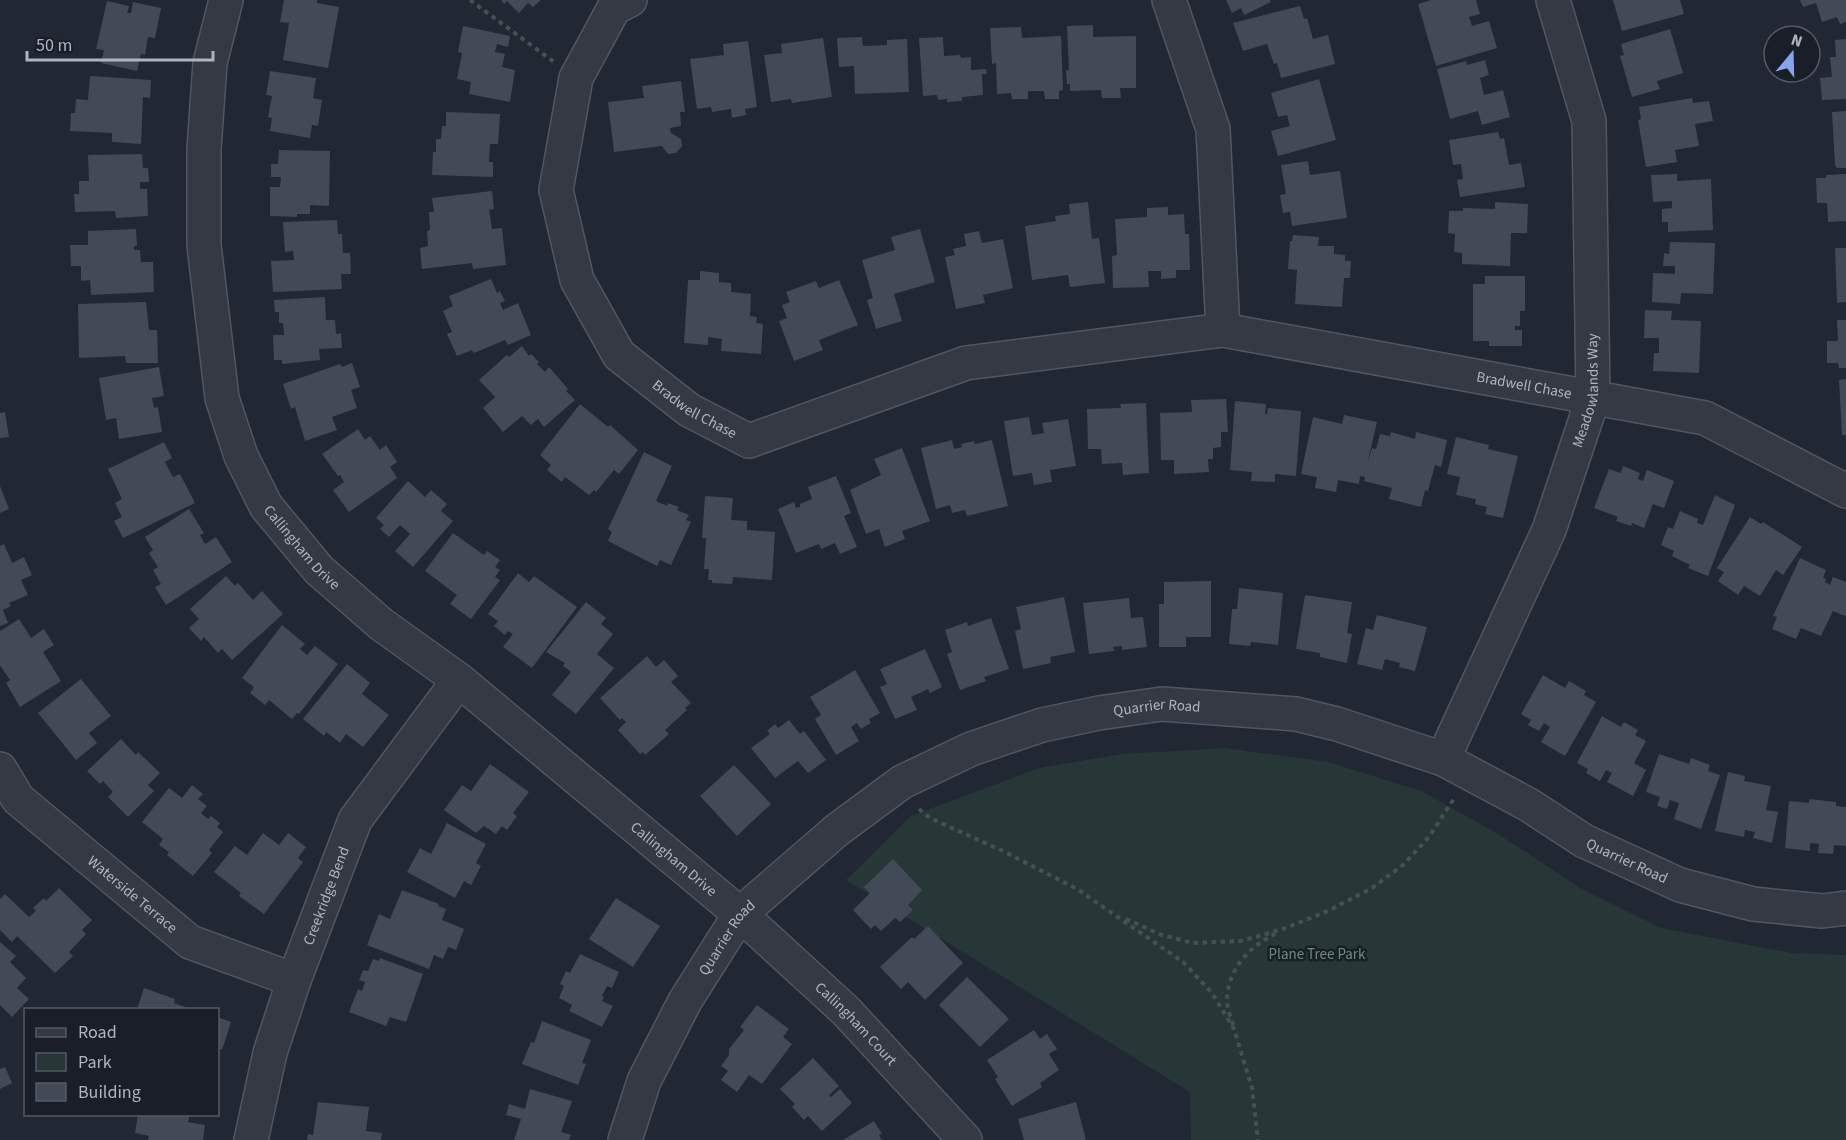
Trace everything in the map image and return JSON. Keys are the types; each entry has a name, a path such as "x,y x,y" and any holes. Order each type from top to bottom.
{"street":[{"name":"Callingham Drive","path":"226,0 210,63 204,149 204,245 222,398 241,456 266,506 319,570 381,624 459,680 741,914"},
{"name":"Bradwell Chase","path":"630,0 614,8 576,78 556,190 578,280 619,355 689,410 749,441 966,363 1223,330 1705,418 1846,491"},
{"path":"1169,0 1213,129 1223,330"},
{"name":"Meadowlands Way","path":"1443,759 1549,530 1593,398 1589,121 1553,0"},
{"name":"Creekridge Bend","path":"251,1140 270,1053 294,980 355,820 459,680"},
{"name":"Quarrier Road","path":"625,1140 649,1071 685,1001 741,914 837,830 902,782 970,749 1042,725 1099,712 1162,704 1296,714 1337,724 1443,759 1529,805 1584,841 1680,885 1753,904 1822,911 1846,908"},
{"name":"Waterside Terrace","path":"0,769 9,806 190,942 294,980"},
{"name":"Callingham Court","path":"741,914 846,1011 965,1140"}],"path":[{"path":"470,0 576,78"},
{"path":"1258,1140 1252,1088 1227,999 1232,976 1246,953 1262,940 1328,911 1372,888 1402,865 1429,837 1455,797"},
{"path":"919,809 930,818 1003,851 1077,889 1117,915 1183,962 1212,993 1234,1029"},
{"path":"1117,915 1161,935 1193,943 1241,941 1283,929"}],"green space":[{"name":"Plane Tree Park","path":"1225,748 1328,762 1421,791 1495,832 1580,888 1661,928 1791,953 1846,955 1846,1140 1191,1140 1190,1092 846,880 911,816 1039,768 1122,754"}],"building":[{"path":"284,0 317,0 317,3 339,7 328,68 283,60 289,23 280,22"},
{"path":"501,0 541,0 533,7 528,3 519,13 507,1 504,4"},
{"path":"1226,0 1270,0 1271,2 1244,15 1241,8 1232,13"},
{"path":"1431,0 1476,0 1480,14 1469,17 1472,26 1489,21 1497,48 1436,66 1418,4"},
{"path":"1613,0 1680,0 1684,14 1622,31"},
{"path":"1800,0 1846,0 1846,22 1840,24 1837,17 1822,22 1816,3 1803,7"},
{"path":"107,1 129,6 127,13 131,13 133,2 161,8 155,38 148,37 145,55 141,54 137,71 101,63 104,50 96,49"},
{"path":"1300,6 1304,19 1307,18 1313,39 1328,35 1335,64 1281,78 1277,63 1274,64 1267,44 1243,51 1233,23"},
{"path":"1093,25 1093,37 1136,36 1136,88 1120,88 1121,98 1102,98 1101,90 1070,91 1070,84 1067,84 1066,70 1069,70 1067,26"},
{"path":"463,26 510,36 508,47 497,44 495,52 505,54 502,67 515,70 510,102 469,94 471,82 457,79 462,53 458,52"},
{"path":"1021,27 1022,38 1061,36 1063,90 1059,91 1059,99 1045,99 1044,91 1028,91 1028,99 1012,99 1011,93 997,94 996,63 992,64 990,28"},
{"path":"1670,29 1683,73 1657,81 1660,89 1632,97 1620,56 1624,55 1621,44"},
{"path":"862,37 863,46 887,45 887,40 907,39 909,92 855,94 854,66 839,67 837,38"},
{"path":"943,37 944,56 971,57 971,70 986,69 987,74 982,74 983,95 962,97 962,101 947,102 947,99 938,100 937,95 923,96 919,38"},
{"path":"823,38 832,97 792,103 791,99 771,102 764,55 782,53 781,44"},
{"path":"1846,39 1846,99 1822,100 1822,78 1832,77 1830,57 1836,57 1835,40"},
{"path":"748,41 757,107 745,109 746,115 732,118 731,109 712,112 711,107 697,109 690,59 724,55 723,44"},
{"path":"1485,60 1489,75 1480,78 1484,95 1503,90 1510,117 1482,125 1478,111 1450,119 1437,69 1466,61 1467,65"},
{"path":"270,71 316,78 313,98 322,100 318,126 312,125 310,138 270,131 272,118 268,117 272,96 266,95"},
{"path":"90,76 151,80 150,98 143,97 141,144 112,142 112,133 70,131 71,113 75,113 76,99 88,100"},
{"path":"1319,79 1336,140 1278,156 1271,131 1290,126 1287,115 1278,117 1271,93"},
{"path":"681,81 685,112 680,112 681,126 670,128 671,133 681,139 682,146 676,153 668,154 662,146 614,152 608,102 644,98 642,86"},
{"path":"1692,98 1693,103 1709,101 1713,121 1695,124 1699,146 1675,150 1677,162 1646,167 1638,120 1641,119 1639,107"},
{"path":"1846,111 1846,168 1837,168 1832,112"},
{"path":"446,112 500,114 498,144 490,144 489,162 493,162 493,177 432,175 433,152 436,152 436,139 441,139 442,126 446,126"},
{"path":"1498,132 1500,139 1504,138 1509,165 1521,163 1525,187 1460,197 1457,180 1463,179 1461,164 1453,165 1449,140"},
{"path":"279,150 330,151 329,206 310,205 310,214 297,214 297,217 270,216 270,187 280,187 281,177 271,177 271,164 278,164"},
{"path":"142,154 143,168 148,168 149,182 140,182 140,189 147,189 148,216 116,218 115,211 75,212 74,194 79,194 79,181 89,181 88,155"},
{"path":"1308,161 1310,175 1340,171 1347,218 1292,226 1290,212 1283,213 1280,195 1286,194 1281,165"},
{"path":"1677,174 1677,181 1711,179 1713,230 1668,232 1668,222 1662,222 1662,209 1672,208 1672,201 1653,202 1651,175"},
{"path":"1846,174 1846,221 1828,222 1827,203 1817,203 1816,178"},
{"path":"492,191 494,209 489,210 492,229 502,228 506,265 473,269 472,263 422,269 420,248 428,246 429,212 434,212 432,198"},
{"path":"1088,202 1092,239 1099,238 1105,283 1070,287 1068,275 1032,280 1025,226 1056,221 1055,216 1070,214 1069,204"},
{"path":"1495,202 1528,204 1527,233 1511,233 1510,266 1462,264 1462,253 1454,252 1455,234 1448,233 1449,211 1463,211 1463,208 1495,209"},
{"path":"1168,207 1168,215 1184,214 1185,234 1189,234 1190,270 1176,270 1176,278 1161,279 1161,271 1148,271 1149,287 1113,288 1112,256 1117,255 1115,219 1147,217 1147,208"},
{"path":"337,220 338,234 342,234 343,253 350,253 351,274 341,274 342,289 273,292 271,261 294,260 293,251 285,252 283,222"},
{"path":"136,229 137,246 134,246 134,250 140,250 141,262 153,262 154,292 91,295 90,280 81,281 81,266 71,266 70,245 88,245 88,231"},
{"path":"920,229 935,282 894,294 902,321 876,329 867,300 873,298 862,260 895,250 891,237"},
{"path":"979,231 982,243 1003,239 1013,288 983,295 985,303 956,309 945,257 955,255 953,249 966,246 964,234"},
{"path":"1293,235 1319,237 1318,246 1334,246 1334,254 1345,255 1345,261 1351,261 1350,278 1344,278 1342,307 1295,304 1297,270 1288,269 1290,241"},
{"path":"1670,242 1715,243 1713,294 1681,293 1680,304 1652,302 1653,273 1675,274 1675,266 1663,266 1664,253 1669,254"},
{"path":"1835,248 1846,248 1846,302 1837,303"},
{"path":"700,271 719,273 719,282 731,283 731,292 751,294 750,316 757,317 756,323 763,324 761,354 721,351 722,339 708,337 708,345 684,343 688,280 700,280"},
{"path":"1485,276 1525,276 1525,311 1520,311 1520,326 1515,326 1515,330 1522,330 1522,346 1489,346 1489,341 1473,341 1473,284 1485,284"},
{"path":"491,279 497,293 500,291 505,301 500,303 503,310 518,303 531,335 508,345 505,340 474,353 472,350 457,356 447,334 452,332 443,311 453,306 449,296"},
{"path":"839,280 858,325 819,340 823,350 794,361 779,321 787,318 782,305 790,302 786,292 816,281 819,288"},
{"path":"325,297 326,320 335,320 336,334 341,333 342,348 319,349 320,360 282,364 282,360 274,360 273,335 284,335 283,323 279,323 279,312 275,312 274,300"},
{"path":"146,302 149,330 157,330 158,363 126,363 125,356 79,358 78,304"},
{"path":"1645,310 1672,311 1671,320 1701,321 1699,373 1653,371 1654,353 1659,353 1659,338 1644,338"},
{"path":"1837,320 1846,320 1846,368 1839,368 1838,363 1827,363 1827,341 1838,341"},
{"path":"522,346 529,356 531,354 539,362 537,364 545,372 549,367 575,400 544,427 538,419 531,425 522,416 503,432 483,408 495,397 479,380 507,355 509,357"},
{"path":"352,363 360,387 351,390 357,408 332,417 337,430 305,441 295,407 291,409 283,384 340,364 342,367"},
{"path":"159,367 164,396 152,398 154,408 158,407 162,432 119,439 116,418 106,420 99,378"},
{"path":"1846,379 1846,435 1842,435 1839,380"},
{"path":"1226,399 1228,432 1221,432 1221,447 1213,448 1213,459 1208,459 1209,472 1174,474 1174,460 1161,460 1160,413 1192,412 1191,400"},
{"path":"1235,401 1266,404 1265,414 1268,408 1301,411 1296,476 1275,474 1275,482 1251,481 1252,472 1230,470"},
{"path":"1146,403 1149,473 1123,475 1122,463 1102,464 1101,449 1088,449 1087,409 1121,408 1120,404"},
{"path":"580,404 608,427 610,425 638,450 619,474 614,470 596,492 594,490 589,495 565,477 562,482 547,470 551,465 540,455"},
{"path":"5,412 9,437 0,438 0,413"},
{"path":"1344,415 1377,422 1367,465 1372,448 1376,449 1380,434 1390,436 1391,432 1415,439 1416,432 1447,440 1441,467 1435,465 1421,507 1389,499 1392,488 1364,481 1365,477 1360,476 1359,484 1338,480 1336,492 1315,488 1317,477 1301,474 1313,417 1342,424"},
{"path":"1029,417 1032,435 1044,433 1042,423 1068,419 1076,466 1050,470 1052,482 1034,485 1032,473 1013,476 1004,421"},
{"path":"358,429 365,440 370,436 380,450 386,445 397,462 390,467 397,478 349,512 333,490 344,482 322,454"},
{"path":"1456,437 1489,445 1488,449 1518,456 1503,518 1485,514 1487,507 1475,504 1476,499 1456,495 1460,477 1447,474"},
{"path":"952,440 954,449 962,447 961,444 992,440 1008,506 967,516 965,510 952,513 950,505 936,509 921,448"},
{"path":"164,442 172,458 165,462 173,477 180,474 195,503 123,538 114,521 122,517 115,503 122,499 108,469"},
{"path":"902,448 930,521 902,531 905,539 885,547 879,529 866,534 850,490 881,475 874,459"},
{"path":"644,452 672,466 656,501 667,506 668,503 679,507 677,510 689,515 686,520 691,522 671,565 660,560 657,566 608,541 612,532 608,529"},
{"path":"1623,466 1640,473 1638,479 1643,481 1647,470 1674,481 1664,508 1653,504 1644,528 1632,523 1631,526 1616,521 1618,517 1594,508 1609,469 1621,473"},
{"path":"836,476 851,513 844,516 857,547 840,554 835,543 821,549 819,544 796,553 778,509 794,502 796,508 800,507 800,504 812,499 808,487"},
{"path":"408,481 425,497 431,490 447,504 441,511 453,521 413,567 395,551 410,534 400,525 389,537 380,529 384,525 376,518"},
{"path":"0,486 9,509 0,513"},
{"path":"1715,495 1735,505 1708,576 1688,568 1690,565 1672,556 1674,551 1661,545 1668,527 1673,529 1680,511 1698,519 1697,523 1703,525"},
{"path":"705,496 733,498 731,520 747,521 747,530 775,532 772,580 733,577 732,584 712,583 712,580 708,580 709,569 704,569 706,538 702,538"},
{"path":"189,509 204,533 200,535 205,544 216,537 232,562 166,605 155,587 161,584 153,570 158,567 149,553 153,550 145,537"},
{"path":"1750,517 1761,524 1763,522 1802,547 1783,575 1776,570 1760,596 1744,586 1738,595 1718,581 1724,572 1717,568"},
{"path":"453,533 484,555 487,551 500,560 495,567 500,570 495,577 500,580 471,619 450,604 457,595 425,571"},
{"path":"4,544 12,563 24,557 32,575 21,580 28,595 9,603 11,606 3,610 8,623 0,626 0,546"},
{"path":"1800,558 1826,570 1823,578 1830,585 1833,577 1846,582 1846,615 1833,611 1821,636 1801,628 1796,639 1772,629 1777,617 1773,616"},
{"path":"518,573 529,582 534,576 577,607 532,668 503,647 513,634 508,631 505,635 494,626 498,621 488,614"},
{"path":"226,576 235,586 238,583 253,600 262,591 283,614 232,660 222,649 218,653 204,637 201,641 189,628 199,619 190,609"},
{"path":"1211,581 1211,637 1186,637 1186,647 1159,647 1159,604 1164,604 1164,582"},
{"path":"1239,588 1283,593 1278,645 1251,642 1250,646 1229,644 1232,609 1237,609"},
{"path":"1305,595 1352,602 1347,633 1352,634 1347,663 1320,657 1320,653 1296,649"},
{"path":"1064,597 1075,652 1050,657 1051,663 1023,669 1015,631 1021,629 1016,607"},
{"path":"1129,598 1131,618 1143,617 1147,647 1122,650 1122,646 1113,647 1114,651 1089,654 1083,603"},
{"path":"586,602 606,618 601,624 613,634 597,654 614,668 576,714 552,695 571,672 563,666 565,663 546,652"},
{"path":"1377,615 1427,627 1415,671 1399,667 1400,663 1385,659 1382,670 1357,664 1366,628 1373,630"},
{"path":"991,618 1009,669 984,677 986,681 960,690 947,654 952,652 945,630 967,622 968,626"},
{"path":"19,619 31,638 44,629 54,645 43,652 61,681 20,707 6,683 10,680 0,665 0,631"},
{"path":"282,625 305,644 300,649 307,655 315,646 338,664 299,714 297,713 292,719 269,700 265,705 250,693 254,687 242,678"},
{"path":"925,649 942,687 930,693 928,689 911,697 917,710 895,719 880,687 887,684 880,669"},
{"path":"647,656 656,667 664,660 678,676 671,682 691,703 685,708 687,710 665,730 669,734 645,755 643,752 640,754 618,730 626,722 622,718 620,720 600,698"},
{"path":"347,664 370,683 362,694 389,715 363,747 346,734 340,743 326,732 324,736 303,719"},
{"path":"855,670 880,713 869,719 871,723 861,729 857,723 851,727 859,741 836,755 815,719 821,715 810,697"},
{"path":"1543,675 1565,688 1569,681 1586,691 1584,695 1596,702 1565,756 1541,742 1550,727 1544,723 1539,731 1528,725 1531,720 1521,714"},
{"path":"81,679 111,716 89,733 97,743 76,760 38,713"},
{"path":"1602,716 1621,727 1624,722 1638,730 1635,735 1646,741 1634,763 1646,770 1633,796 1607,782 1612,773 1606,770 1600,781 1586,773 1588,769 1577,763"},
{"path":"789,720 800,734 804,731 826,760 808,773 798,761 775,778 751,748 770,734 767,731 775,724 778,728"},
{"path":"121,739 136,755 138,752 160,773 148,785 154,791 128,817 108,797 113,792 103,781 100,784 87,771"},
{"path":"1659,754 1689,764 1691,758 1710,765 1708,771 1720,775 1701,829 1674,819 1679,803 1670,800 1667,809 1657,806 1660,797 1646,792"},
{"path":"490,764 529,792 513,813 517,816 507,830 502,826 496,834 484,826 476,833 444,810 462,785 471,791"},
{"path":"734,765 771,804 737,836 700,796"},
{"path":"1728,772 1745,776 1744,781 1771,786 1766,810 1778,812 1772,843 1753,838 1755,832 1745,830 1744,837 1715,831"},
{"path":"192,785 203,794 198,799 207,806 201,813 208,819 211,816 220,823 217,827 223,832 209,850 212,853 193,876 167,855 169,852 159,845 163,839 142,822 169,788 182,798"},
{"path":"1809,799 1836,802 1836,806 1846,807 1846,846 1834,845 1833,854 1818,853 1819,844 1810,843 1810,851 1785,848 1789,801 1809,803"},
{"path":"447,823 486,844 476,863 481,866 471,885 464,881 455,898 407,872 420,848 431,854"},
{"path":"263,833 279,845 288,833 306,847 298,858 303,862 264,914 239,896 241,893 214,872 235,846 247,855"},
{"path":"893,859 922,890 908,905 913,910 900,922 895,918 881,931 875,925 871,929 853,910 870,893 864,887"},
{"path":"59,888 92,920 82,930 86,934 69,952 73,956 55,973 17,936 12,942 0,930 0,899 5,894 29,917 36,911 33,908 44,898 46,901"},
{"path":"402,890 439,904 438,906 446,909 442,920 464,929 456,950 448,947 443,959 434,955 429,969 367,945 379,914 390,919"},
{"path":"616,898 660,926 633,967 589,939"},
{"path":"928,926 963,963 925,1000 908,982 901,989 880,967 912,937 914,939"},
{"path":"0,942 16,956 10,962 26,978 17,988 29,999 12,1017 0,1005"},
{"path":"580,954 619,972 612,988 607,986 602,996 604,997 602,1001 613,1006 602,1027 569,1011 572,1005 559,998 564,986 560,984 566,971 570,973"},
{"path":"380,958 423,974 406,1022 390,1017 386,1026 349,1012 358,989 362,991 365,982 359,980 363,970 368,971 373,959 379,961"},
{"path":"967,977 1009,1019 980,1047 939,1005"},
{"path":"144,988 175,999 174,1003 188,1008 138,1008"},
{"path":"757,1005 789,1029 783,1037 792,1044 762,1084 749,1075 737,1092 721,1080 728,1071 721,1066 729,1055 729,1049 744,1030 740,1027"},
{"path":"219,1017 231,1022 222,1050 219,1048"},
{"path":"542,1021 591,1040 582,1063 586,1064 578,1085 522,1064 531,1042 534,1043"},
{"path":"1034,1030 1040,1039 1047,1034 1057,1049 1049,1054 1059,1070 1040,1083 1042,1087 1012,1106 995,1079 998,1077 987,1060"},
{"path":"813,1058 839,1086 829,1095 831,1097 840,1089 852,1103 822,1131 808,1116 804,1120 792,1107 795,1104 780,1089"},
{"path":"5,1067 12,1083 0,1089 0,1069"},
{"path":"530,1089 572,1101 561,1132 571,1135 569,1140 514,1140 521,1119 506,1115 509,1104 525,1109"},
{"path":"318,1102 369,1107 366,1131 382,1133 381,1140 307,1140 308,1134 313,1135"},
{"path":"1076,1102 1086,1140 1024,1140 1018,1119"},
{"path":"138,1116 190,1116 188,1122 205,1125 203,1140 148,1140 149,1136 135,1133"},
{"path":"874,1121 882,1134 879,1135 882,1140 843,1140"}]}
